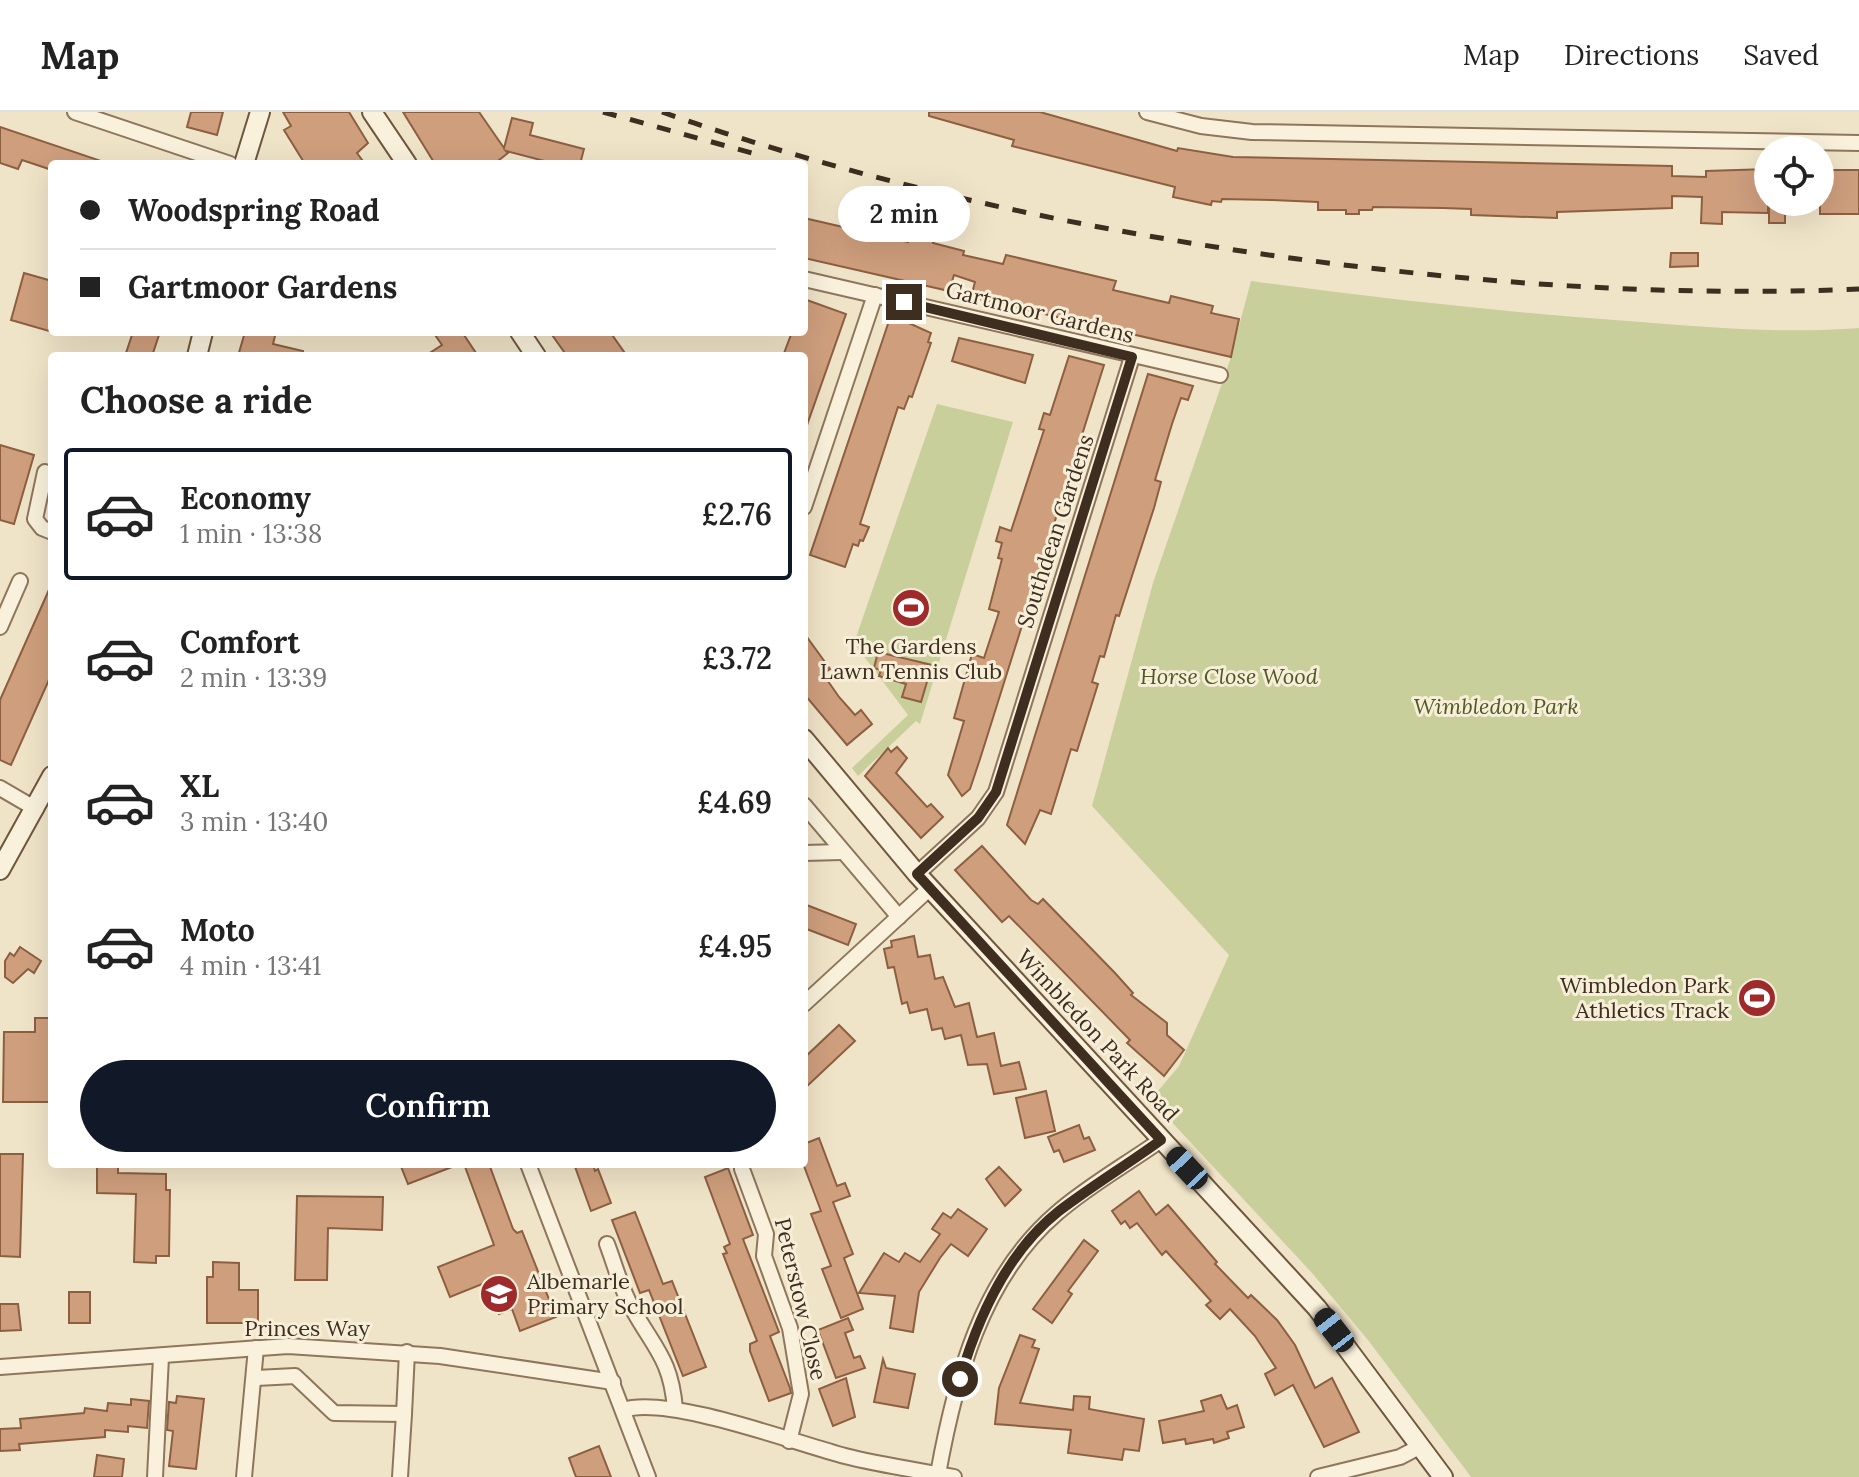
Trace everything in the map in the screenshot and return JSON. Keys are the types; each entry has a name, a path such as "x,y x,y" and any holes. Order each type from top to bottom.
{"street":[{"path":"75,112 218,160"},
{"path":"245,160 260,112"},
{"path":"372,112 404,160"},
{"path":"1147,112 1218,129 1265,133 1859,143"},
{"name":"Gartmoor Gardens","path":"808,280 1220,375"},
{"path":"808,495 875,295"},
{"name":"Southdean Gardens","path":"808,1000 899,917 996,792 1132,357"},
{"path":"45,472 35,519 48,529"},
{"path":"0,627 20,581"},
{"name":"Wimbledon Park Road","path":"808,744 924,881 1317,1308 1443,1477"},
{"path":"0,870 48,784"},
{"path":"0,788 36,809"},
{"path":"808,810 899,917"},
{"path":"808,853 842,852"},
{"path":"938,1474 969,1348 1005,1273 1032,1237 1058,1212 1161,1140"},
{"path":"530,1168 648,1477"},
{"name":"Peterstow Close","path":"742,1169 766,1234 764,1256 790,1328 801,1394 789,1441"},
{"path":"607,1244 631,1307 656,1342 673,1384 675,1409"},
{"path":"244,1477 256,1378 256,1348"},
{"name":"Princes Way","path":"0,1367 256,1348 407,1352 613,1382"},
{"path":"400,1477 407,1352"},
{"path":"155,1477 161,1357"},
{"path":"256,1378 295,1376 334,1413 404,1414"},
{"path":"623,1410 638,1406 675,1409 789,1441 954,1477"},
{"path":"1318,1477 1400,1457 1421,1446"}],"green space":[{"name":"Wimbledon Park","path":"1251,281 1439,304 1581,317 1743,329 1859,328 1859,1477 1471,1477 1368,1340 1312,1273 1167,1117 1167,1108 1151,1099 1179,1066 1229,955 1092,806 1153,583 1230,360"},
{"name":"The Gardens Lawn Tennis Club","path":"937,404 1013,422 920,724 916,721 858,776 852,768 908,715 854,643"}],"building":[{"path":"191,112 223,112 217,135 187,127"},
{"path":"283,112 349,112 368,143 357,153 362,160 303,160 284,130 291,126"},
{"path":"403,112 479,112 504,148 512,118 533,123 530,135 584,149 581,160 541,160 506,151 508,153 499,160 433,160"},
{"path":"929,112 1040,112 1177,151 1178,148 1233,157 1672,166 1672,176 1706,177 1706,171 1754,169 1754,213 1722,212 1722,224 1701,223 1702,197 1672,196 1672,208 1557,212 1557,218 1471,215 1471,209 1443,208 1373,207 1372,210 1359,210 1359,214 1346,214 1346,210 1318,210 1318,202 1272,200 1222,199 1221,202 1212,201 1211,205 1173,197 1175,187 1012,146 1014,140 929,116"},
{"path":"0,127 98,160 48,160 48,169 22,160 18,169 0,163"},
{"path":"1834,170 1859,170 1859,214 1834,214"},
{"path":"1769,216 1785,216 1785,223 1769,223"},
{"path":"808,219 908,242 910,232 934,238 933,243 964,251 963,255 1003,264 1006,255 1116,281 1113,290 1169,303 1171,296 1213,306 1211,313 1239,319 1231,357 971,297 975,282 954,275 949,291 808,259"},
{"path":"1671,253 1698,253 1698,266 1670,267"},
{"path":"24,273 48,280 48,331 11,320"},
{"path":"808,300 846,314 808,422 808,352 784,352 790,336 808,336"},
{"path":"891,315 931,333 928,342 931,343 912,397 909,396 904,409 898,407 860,524 869,527 863,541 860,540 858,546 853,544 845,567 810,555"},
{"path":"132,336 159,336 153,352 126,352"},
{"path":"244,336 275,336 273,344 303,351 303,352 239,352"},
{"path":"436,336 465,336 475,352 431,352 442,345"},
{"path":"553,336 613,336 624,352 564,352"},
{"path":"959,338 1033,355 1025,383 952,361"},
{"path":"1069,356 1104,365 980,759 970,789 962,796 948,775 964,721 954,718 972,654 984,658 999,612 989,609 1002,559 998,558 1002,543 996,541 1000,527 1011,531 1044,430 1039,429 1044,413 1050,415"},
{"path":"1148,374 1193,386 1188,400 1181,398 1172,424 1155,480 1161,482 1154,508 1119,616 1116,615 1104,657 1100,656 1092,682 1098,684 1077,751 1071,749 1051,814 1040,810 1025,844 1007,825"},
{"path":"0,445 34,455 14,524 0,520"},
{"path":"48,592 48,682 11,765 0,760 0,700"},
{"path":"808,639 830,669 823,674 839,697 855,715 861,710 872,724 847,745 808,699"},
{"path":"878,652 932,665 921,702 902,697 906,684 879,676 881,670 874,668"},
{"path":"897,747 907,758 896,773 927,807 931,804 943,817 921,838 865,776 888,748 891,752"},
{"path":"982,846 1031,900 1038,904 1043,899 1115,973 1133,993 1131,995 1167,1023 1167,1035 1184,1050 1164,1076 1127,1043 1130,1040 1009,916 1002,922 955,870"},
{"path":"808,906 856,924 848,945 808,930"},
{"path":"914,936 918,957 930,955 935,979 943,977 955,1007 969,1003 977,1037 994,1033 1001,1066 1019,1062 1026,1089 994,1094 987,1064 968,1065 961,1035 945,1039 942,1028 932,1030 927,1009 910,1013 907,1002 902,1004 894,967 888,968 884,949 892,947 891,941"},
{"path":"20,947 41,961 34,973 28,969 13,983 5,977 5,961 10,953 14,956"},
{"path":"35,1018 48,1018 48,1102 3,1102 4,1032 35,1032"},
{"path":"839,1025 855,1041 808,1085 808,1054"},
{"path":"1046,1091 1055,1131 1025,1138 1016,1098"},
{"path":"1079,1125 1084,1139 1089,1137 1095,1150 1064,1162 1059,1150 1054,1152 1048,1137"},
{"path":"819,1138 837,1186 845,1183 850,1196 833,1202 853,1254 844,1258 863,1309 841,1318 822,1269 831,1266 811,1214 821,1211 805,1168 808,1168 808,1142"},
{"path":"0,1154 23,1154 20,1257 0,1256"},
{"path":"999,1167 1021,1190 1005,1206 986,1179"},
{"path":"97,1168 118,1168 118,1173 166,1174 166,1190 170,1190 169,1256 156,1256 156,1263 134,1262 136,1194 97,1193"},
{"path":"402,1168 449,1168 408,1184"},
{"path":"465,1168 490,1168 513,1229 517,1233 522,1231 556,1317 520,1331 512,1309 499,1314 487,1282 450,1297 438,1267 494,1245"},
{"path":"575,1168 598,1169 611,1203 591,1211"},
{"path":"728,1168 753,1235 743,1239 779,1332 770,1336 791,1393 769,1401 750,1351 750,1344 757,1341 723,1254 727,1253 724,1247 730,1244 705,1177"},
{"path":"1139,1191 1156,1215 1168,1205 1217,1262 1215,1264 1248,1298 1251,1295 1277,1320 1295,1345 1315,1388 1332,1378 1359,1432 1324,1447 1293,1385 1275,1395 1265,1374 1276,1368 1255,1336 1230,1309 1220,1319 1206,1305 1211,1301 1166,1251 1162,1255 1137,1223 1130,1228 1125,1221 1121,1224 1112,1211"},
{"path":"297,1196 383,1197 382,1230 328,1228 327,1280 295,1280"},
{"path":"958,1209 987,1229 968,1256 951,1244 940,1258 919,1292 913,1332 890,1328 895,1296 859,1293 884,1253 899,1262 905,1253 920,1262 940,1234 932,1229 943,1213 951,1218"},
{"path":"635,1212 663,1284 672,1281 706,1367 683,1376 649,1290 640,1293 612,1220"},
{"path":"1084,1240 1098,1251 1068,1291 1072,1294 1052,1323 1033,1309"},
{"path":"213,1262 239,1263 239,1290 258,1290 258,1323 207,1323 207,1277 213,1277"},
{"path":"69,1292 90,1292 90,1323 69,1323"},
{"path":"0,1304 18,1304 21,1330 0,1331"},
{"path":"848,1318 853,1330 845,1333 854,1358 860,1356 865,1368 836,1378 818,1330"},
{"path":"1020,1335 1035,1340 1032,1347 1039,1349 1020,1403 1073,1410 1074,1396 1090,1397 1089,1409 1144,1419 1139,1451 1124,1449 1122,1460 1068,1453 1071,1430 995,1424 999,1388"},
{"path":"883,1359 886,1368 915,1374 908,1408 874,1402"},
{"path":"846,1378 855,1417 833,1426 819,1389"},
{"path":"1221,1395 1227,1409 1237,1405 1244,1427 1227,1432 1229,1438 1214,1443 1213,1439 1186,1444 1185,1439 1163,1443 1159,1421 1204,1411 1201,1401"},
{"path":"177,1396 204,1399 196,1469 169,1466 173,1431 167,1430 169,1402 176,1403"},
{"path":"131,1399 149,1401 147,1428 128,1426 128,1432 105,1430 105,1437 19,1444 20,1450 0,1451 0,1429 21,1428 20,1419 84,1413 85,1408 107,1411 108,1403 131,1405"},
{"path":"599,1446 611,1477 576,1477 569,1458"},
{"path":"97,1455 124,1459 122,1477 94,1477"}],"railway":[{"path":"603,112 759,155"},
{"path":"662,112 818,161 977,202 1137,234 1298,259 1508,282 1648,290 1859,289"}],"place":[{"name":"The Gardens Lawn Tennis Club","path":"911,608"},
{"name":"Wimbledon Park Athletics Track","path":"1757,998"},
{"name":"Albemarle Primary School","path":"499,1294"}],"route":[{"path":"904,302 1132,357 996,792 978,818 917,874 1161,1140 1058,1212 1032,1237 1005,1273 981,1318 960,1379"}],"park label":[{"name":"Horse Close Wood","path":"1229,676"}]}
